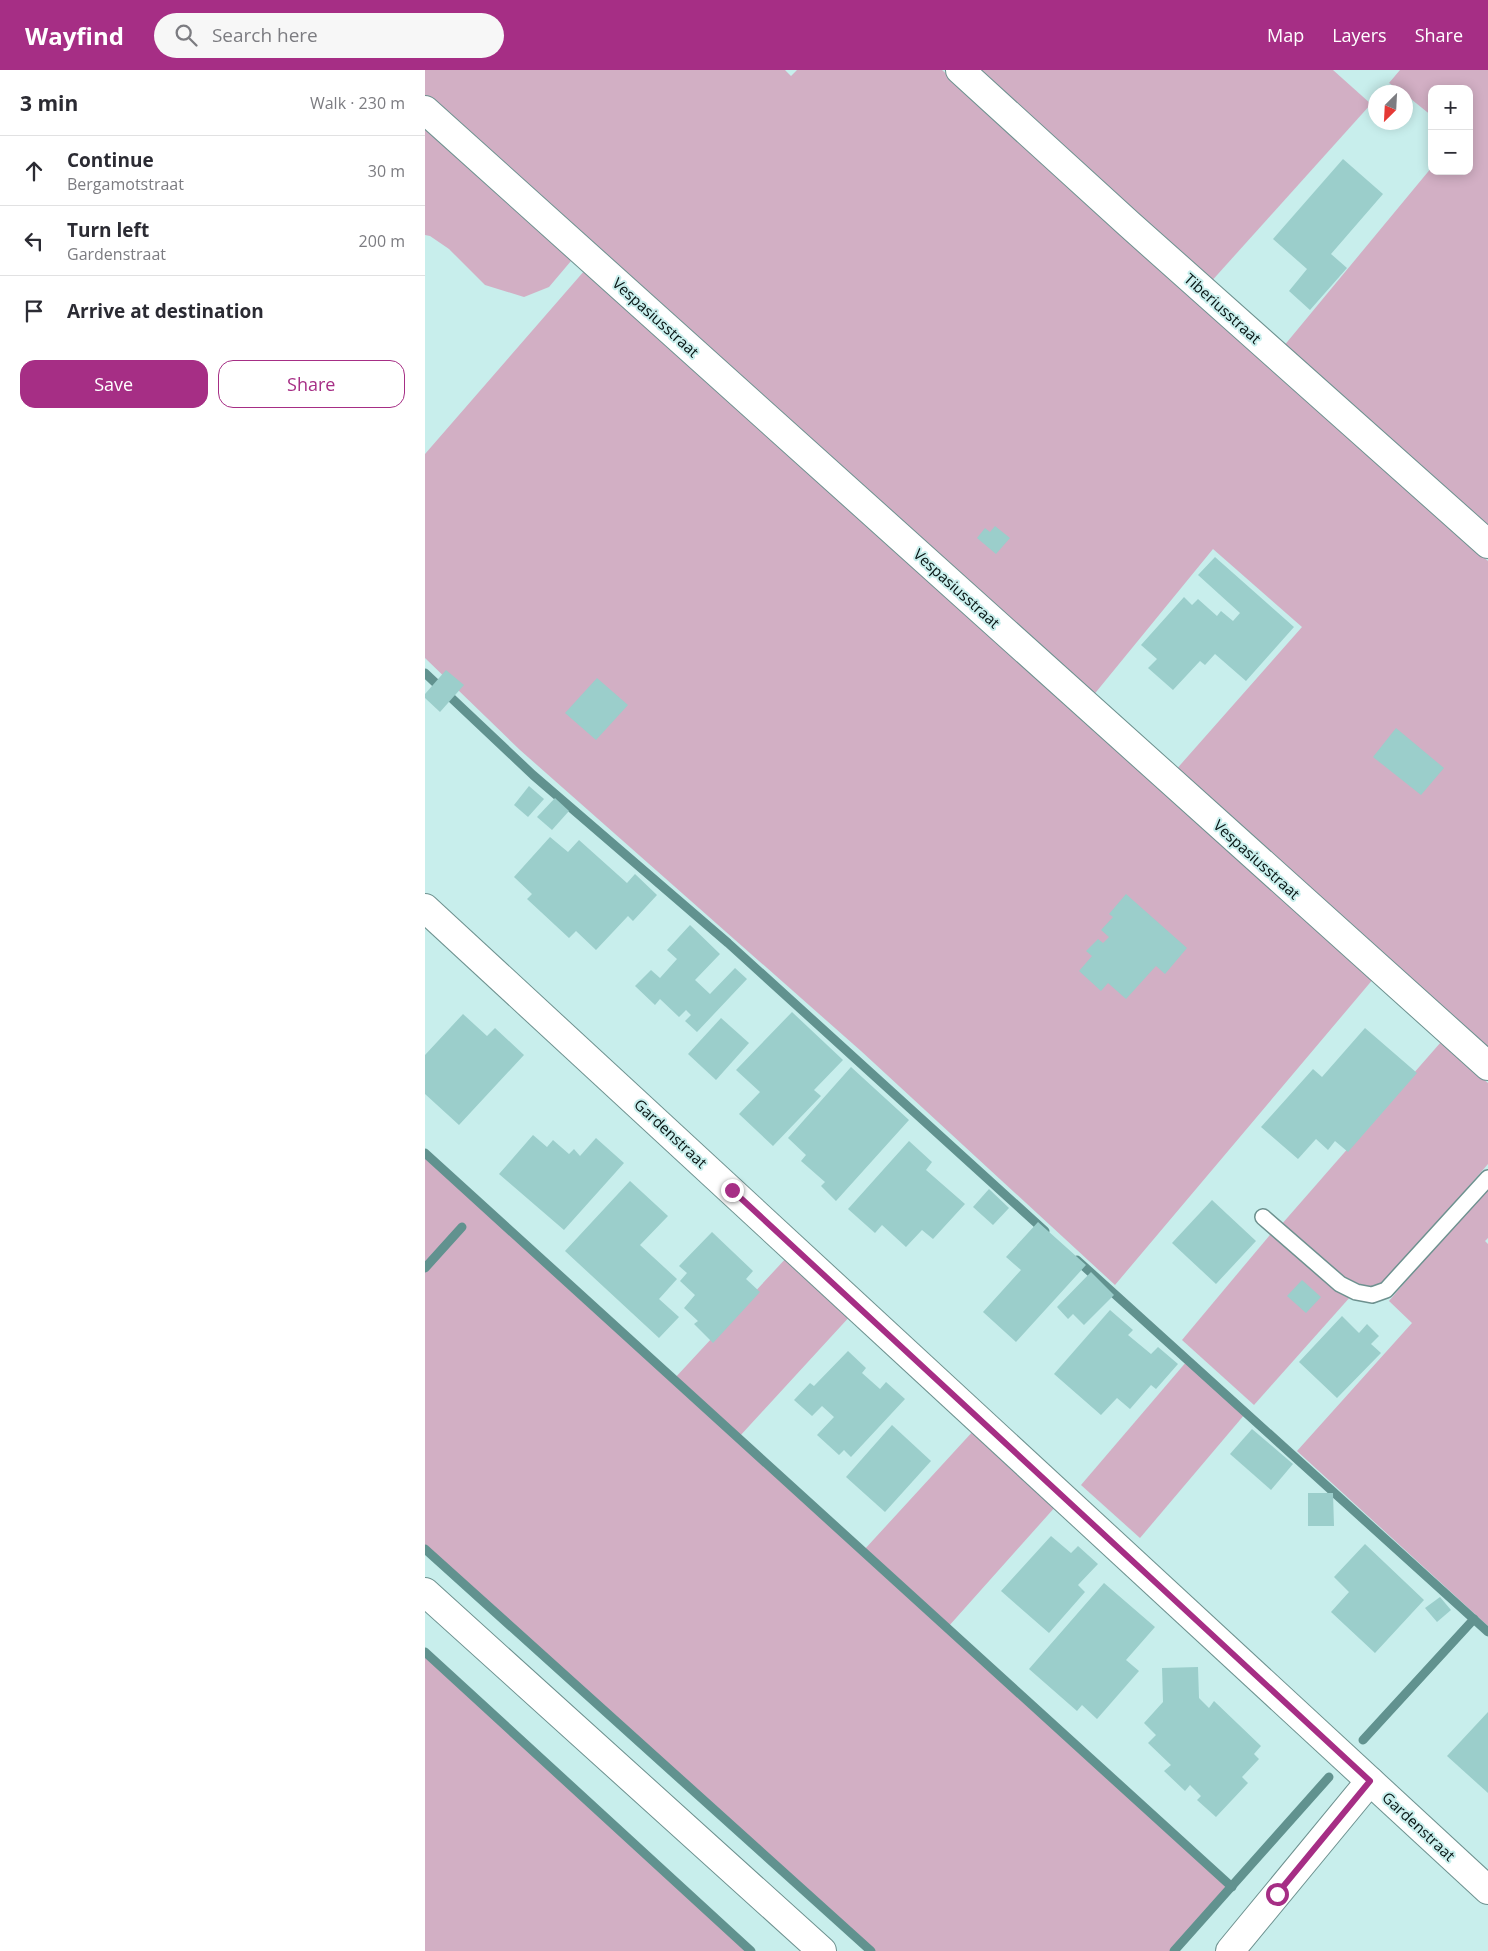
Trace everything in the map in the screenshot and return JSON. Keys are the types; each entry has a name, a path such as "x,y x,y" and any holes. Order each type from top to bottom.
{"street":[{"name":"Tiberiusstraat","path":"960,70 1488,544"},
{"name":"Vespasiusstraat","path":"425,110 1488,1066"},
{"name":"Gardenstraat","path":"425,908 1488,1890"},
{"path":"425,1592 822,1951"},
{"path":"1230,1951 1370,1781"}],"lane":[{"path":"1263,1217 1340,1284 1356,1292 1373,1295 1386,1290 1488,1178"}],"shaded area":[{"path":"425,70 785,70 791,76 797,70 942,70 1488,561 1488,1053 1174,772 1302,627 1213,549 1092,697 425,98"},
{"path":"973,70 1333,70 1368,101 1368,107 1209,284"},
{"path":"1400,70 1488,70 1488,530 1283,347 1428,172 1428,175 1473,175 1473,85 1428,85 1428,113 1413,101 1413,85 1392,85 1389,83"},
{"path":"425,124 567,252 571,261 549,287 524,297 485,285 449,249 430,236 425,235"},
{"path":"585,270 1374,978 1115,1285 861,1051 520,750 425,658 425,454"},
{"path":"1441,1042 1488,1083 1488,1164 1382,1287 1365,1288 1350,1284 1281,1225"},
{"path":"425,1153 674,1379 788,1256 852,1314 739,1437 864,1550 975,1429 1056,1506 948,1627 1232,1887 1174,1951 871,1951 425,1549"},
{"path":"1488,1184 1488,1238 1485,1241 1488,1244 1488,1626 1297,1451 1412,1323 1389,1301"},
{"path":"1274,1230 1351,1296 1254,1405 1182,1340"},
{"path":"1187,1361 1245,1414 1140,1538 1081,1485"},
{"path":"425,1652 751,1951 425,1951"}],"building":[{"path":"1343,159 1383,194 1331,254 1347,268 1310,310 1289,291 1307,269 1273,239"},
{"path":"995,526 1010,538 996,554 977,538 985,528 990,532"},
{"path":"1215,557 1294,627 1246,681 1215,654 1205,665 1200,661 1173,690 1148,668 1157,659 1141,645 1184,597 1192,605 1198,599 1217,616 1221,611 1233,621 1240,613 1198,575"},
{"path":"446,670 464,685 440,712 425,698 425,694"},
{"path":"597,678 628,705 596,740 565,713"},
{"path":"1396,728 1444,768 1421,795 1373,757"},
{"path":"529,786 544,799 528,817 514,805"},
{"path":"555,798 569,811 552,830 537,817"},
{"path":"550,837 568,852 579,840 627,883 635,874 657,895 633,921 628,916 596,950 576,931 569,938 527,899 532,894 514,877"},
{"path":"1126,894 1187,948 1165,974 1156,966 1126,999 1108,983 1101,991 1079,971 1092,956 1086,951 1098,939 1103,943 1109,937 1101,930 1113,917 1109,914"},
{"path":"690,925 720,954 695,980 710,994 735,968 747,979 697,1032 685,1021 691,1015 686,1010 679,1017 660,999 655,1005 635,986 651,970 660,978 677,959 667,950"},
{"path":"792,1012 843,1060 814,1090 821,1096 773,1146 739,1114 760,1092 736,1070"},
{"path":"463,1014 487,1036 495,1028 524,1055 459,1125 425,1094 425,1055"},
{"path":"721,1018 749,1043 716,1080 688,1054"},
{"path":"1365,1028 1417,1073 1348,1152 1335,1141 1328,1150 1316,1139 1298,1159 1261,1127 1313,1069 1322,1077"},
{"path":"851,1067 909,1120 836,1201 821,1186 825,1182 801,1161 806,1155 788,1138"},
{"path":"533,1135 547,1147 553,1140 569,1154 574,1149 580,1156 596,1138 624,1163 564,1230 499,1174"},
{"path":"909,1141 932,1162 926,1170 965,1204 933,1239 922,1230 906,1247 882,1225 875,1233 848,1209"},
{"path":"630,1181 668,1216 640,1245 677,1279 659,1299 679,1317 659,1338 565,1251"},
{"path":"989,1189 1009,1208 993,1225 973,1207"},
{"path":"1212,1200 1256,1241 1216,1284 1172,1243"},
{"path":"1038,1222 1086,1265 1016,1342 983,1312 1021,1270 1006,1257"},
{"path":"712,1232 753,1271 746,1279 760,1292 713,1343 694,1324 698,1321 684,1308 695,1295 680,1281 687,1273 679,1266"},
{"path":"1091,1272 1114,1295 1084,1325 1073,1314 1068,1319 1057,1307"},
{"path":"1302,1280 1321,1297 1306,1313 1287,1296"},
{"path":"1110,1310 1133,1330 1128,1335 1151,1354 1158,1347 1178,1364 1156,1389 1151,1385 1130,1409 1117,1398 1101,1415 1054,1374"},
{"path":"1342,1316 1359,1333 1367,1324 1379,1336 1371,1344 1381,1353 1337,1398 1299,1362"},
{"path":"848,1351 866,1368 862,1373 880,1389 886,1382 905,1399 851,1457 844,1450 839,1455 817,1435 834,1417 822,1406 812,1416 794,1400 810,1383 814,1386"},
{"path":"892,1425 931,1461 885,1512 846,1477"},
{"path":"1252,1429 1293,1464 1271,1490 1230,1454"},
{"path":"1308,1493 1333,1493 1334,1526 1308,1526"},
{"path":"1051,1536 1071,1553 1078,1546 1098,1564 1078,1585 1085,1592 1049,1633 1001,1591"},
{"path":"1365,1544 1424,1600 1375,1653 1331,1612 1349,1592 1334,1577"},
{"path":"1104,1583 1155,1627 1126,1660 1139,1671 1097,1719 1082,1705 1077,1711 1029,1669"},
{"path":"1440,1597 1451,1610 1437,1622 1425,1608"},
{"path":"1198,1667 1199,1698 1209,1708 1214,1701 1261,1746 1254,1754 1259,1759 1242,1777 1248,1783 1216,1817 1197,1800 1201,1796 1190,1785 1185,1791 1164,1771 1171,1765 1148,1743 1156,1735 1144,1723 1163,1702 1162,1668"},
{"path":"1488,1712 1488,1793 1447,1756"}],"waterway":[{"path":"425,673 533,775 728,943 1045,1231"},
{"path":"425,1153 1232,1887"},
{"path":"425,1268 462,1227"},
{"path":"1077,1260 1488,1632"},
{"path":"425,1549 871,1951"},
{"path":"1363,1740 1474,1619"},
{"path":"425,1652 751,1951"},
{"path":"1174,1951 1329,1777"}],"route":[{"path":"732,1190 1370,1781 1277,1894"}]}
